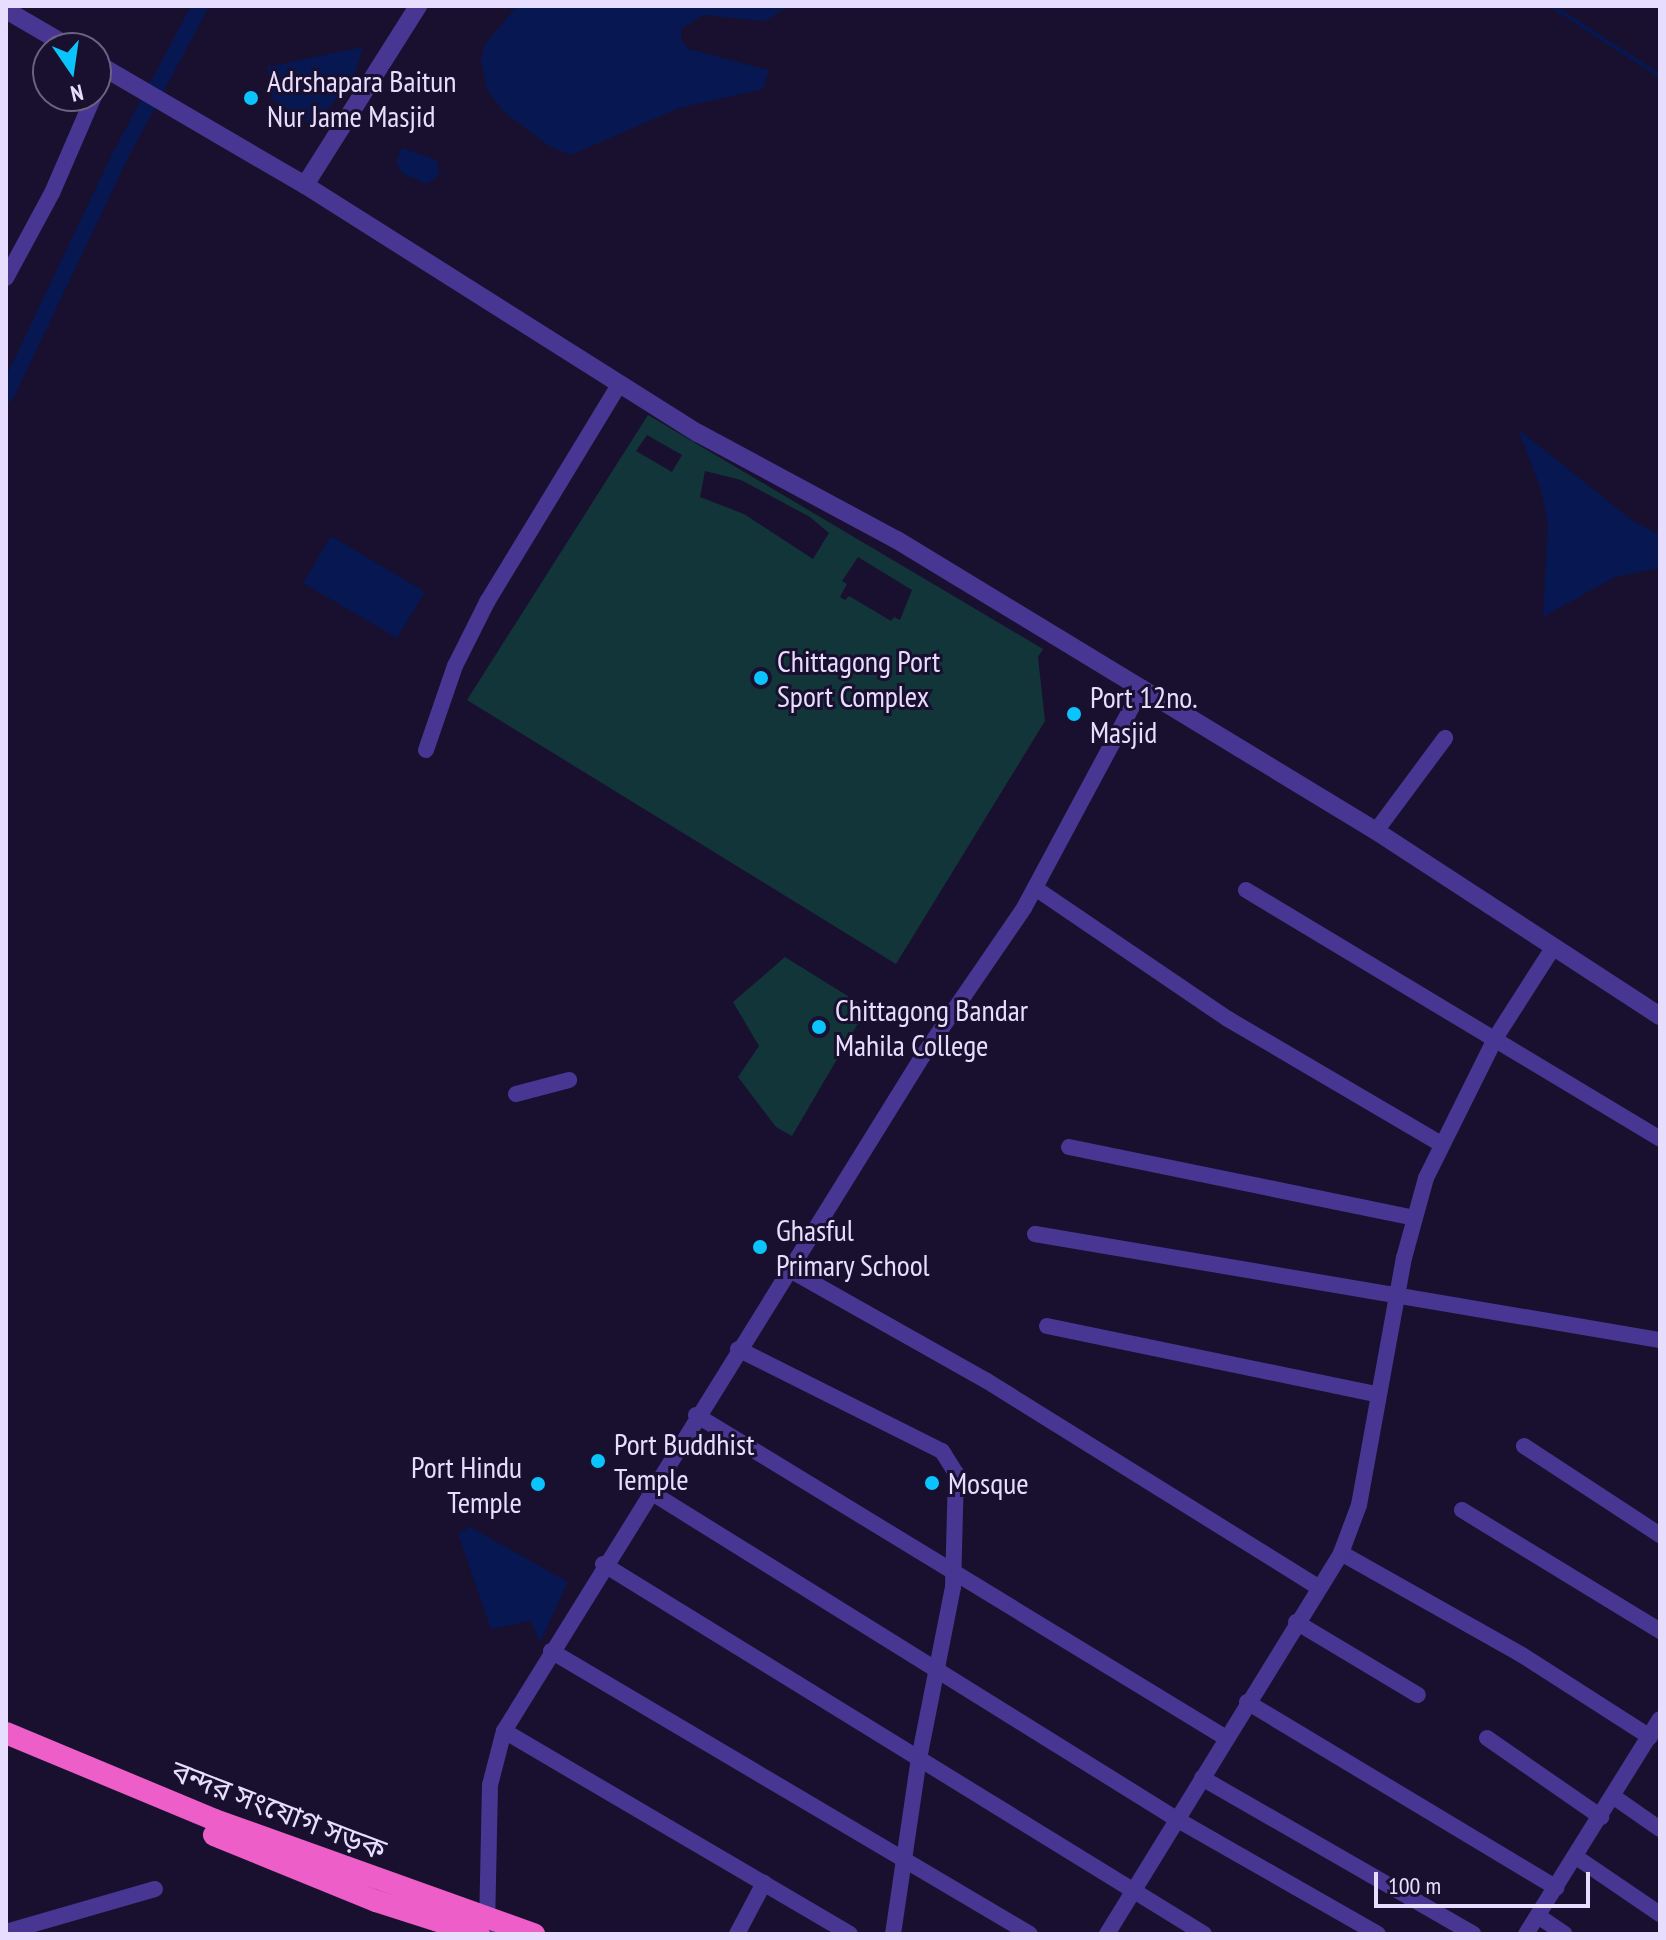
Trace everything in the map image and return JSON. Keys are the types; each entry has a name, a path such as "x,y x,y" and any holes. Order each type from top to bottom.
{"highway":[{"name":"বন্দর সংযোগ সড়ক","path":"6,1733 484,1929"},
{"name":"বন্দর সংযোগ সড়ক","path":"6,1748 343,1888 484,1929 534,1934"}],"street":[{"path":"305,185 418,6"},
{"path":"6,10 44,32"},
{"path":"112,72 305,185 619,385 897,540 1142,688 1376,831 1660,1016"},
{"path":"6,278 12,253 52,193 87,112"},
{"path":"426,750 455,666 487,602 619,385"},
{"path":"484,1929 490,1785 504,1731 696,1415 1035,888 1142,688"},
{"path":"1376,831 1445,738"},
{"path":"1035,888 1241,1027 1439,1143"},
{"path":"1246,890 1441,1012 1496,1037 1660,1139"},
{"path":"1107,1934 1341,1553 1359,1505 1376,1394 1397,1294 1415,1218 1439,1143 1496,1037 1553,948"},
{"path":"516,1094 569,1080"},
{"path":"1069,1147 1415,1218"},
{"path":"1035,1234 1660,1340"},
{"path":"790,1270 987,1381 1318,1587"},
{"path":"1047,1326 1376,1394"},
{"path":"738,1349 942,1451 959,1489 955,1572 919,1758 893,1934"},
{"path":"696,1415 1226,1738"},
{"path":"1524,1446 1660,1535"},
{"path":"649,1491 1178,1820 1378,1934"},
{"path":"1462,1510 1660,1631"},
{"path":"1341,1553 1522,1655 1650,1737"},
{"path":"603,1564 1204,1934"},
{"path":"1296,1622 1418,1695"},
{"path":"551,1651 904,1863 1030,1934"},
{"path":"1247,1702 1556,1888"},
{"path":"1526,1934 1660,1719"},
{"path":"504,1731 850,1934"},
{"path":"1487,1738 1601,1817"},
{"path":"1202,1778 1473,1934"},
{"path":"1614,1797 1660,1829"},
{"path":"1576,1857 1660,1914"},
{"path":"737,1934 764,1883"},
{"path":"6,1932 155,1889"},
{"path":"1538,1916 1565,1934"}],"green space":[{"name":"Chittagong Port Sport Complex","path":"648,415 1043,649 1038,657 1045,721 896,964 467,700","holes":["647,435 682,455 672,472 636,451","705,471 741,480 810,517 829,533 813,559 744,514 700,497","858,557 912,590 900,620 894,617 891,621 849,596 845,600 840,597 847,584 842,581"]},
{"path":"785,957 867,1008 792,1136 776,1127 738,1077 759,1046 733,1002"}],"shaded area":[{"path":"517,6 785,8 765,21 703,15 681,29 681,39 689,49 769,70 763,89 679,108 571,155 549,146 504,112 487,90 481,60 485,44"},
{"path":"363,47 355,74 315,126 273,100 267,67"},
{"path":"402,148 437,160 439,175 427,184 402,173 396,161"},
{"path":"1518,429 1633,521 1660,535 1660,568 1615,577 1543,617 1548,525 1541,489"},
{"path":"331,536 425,592 397,638 303,583"},
{"path":"470,1527 568,1582 540,1642 531,1621 491,1629 458,1534"}],"waterway":[{"path":"6,395 119,158 200,6"},
{"path":"1552,6 1660,76"}],"place":[{"name":"Adrshapara Baitun Nur Jame Masjid","path":"251,98"},
{"name":"Chittagong Port Sport Complex","path":"761,678"},
{"name":"Port 12no. Masjid","path":"1074,714"},
{"name":"Chittagong Bandar Mahila College","path":"819,1027"},
{"name":"Ghasful Primary School","path":"760,1247"},
{"name":"Port Buddhist Temple","path":"598,1461"},
{"name":"Mosque","path":"932,1483"},
{"name":"Port Hindu Temple","path":"538,1484"}]}
